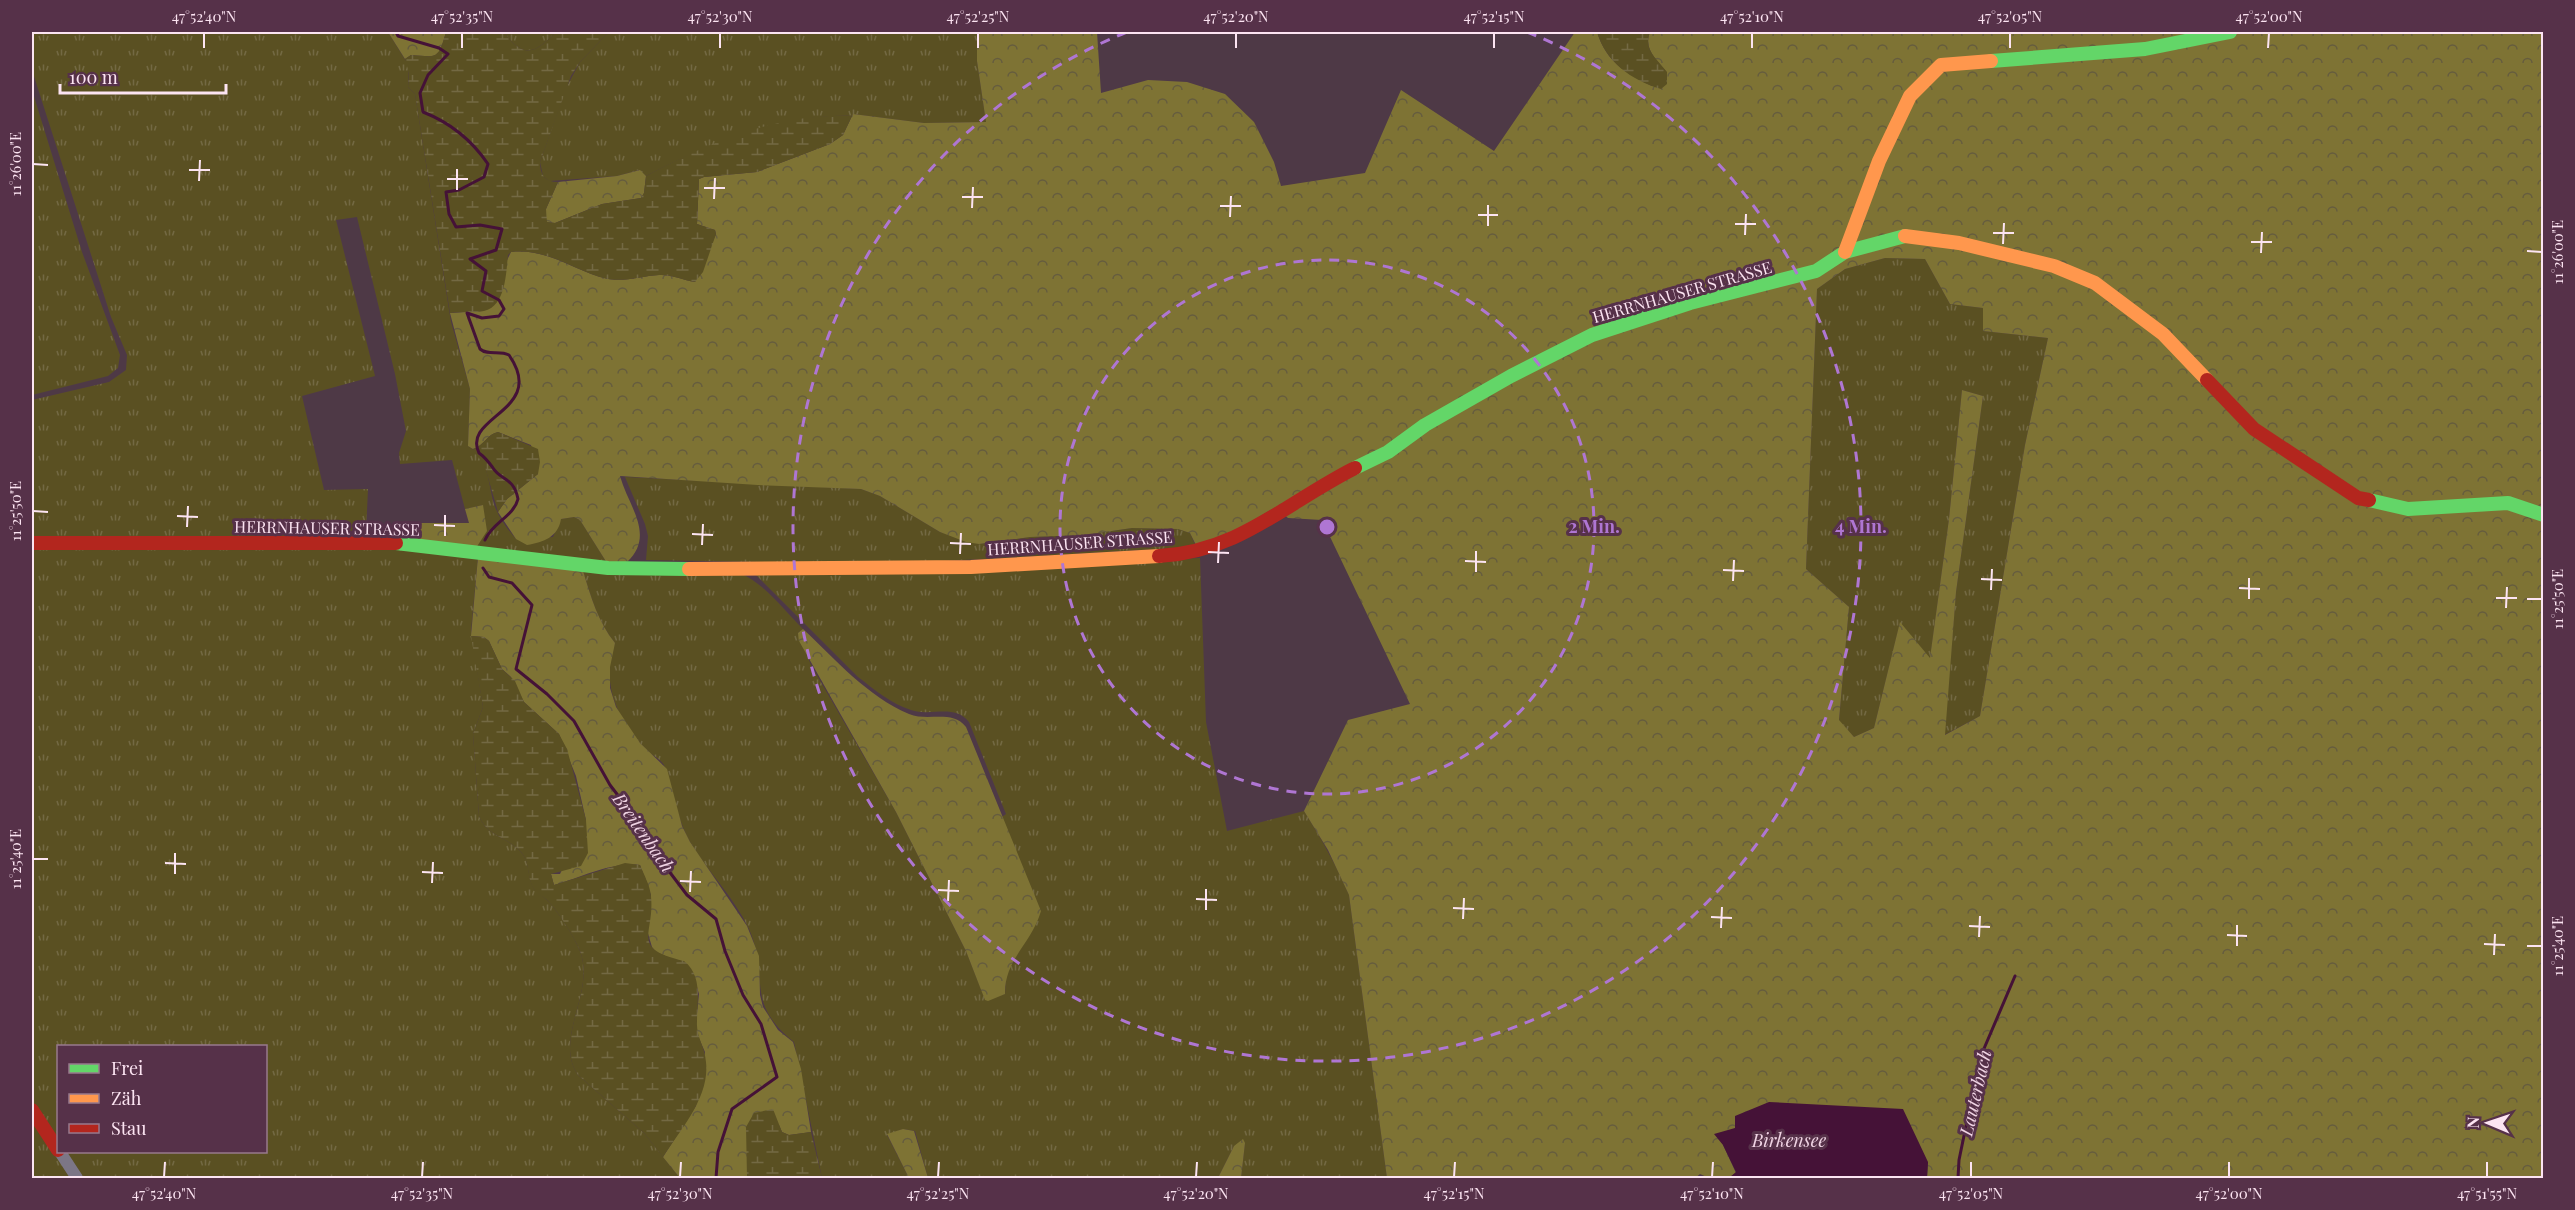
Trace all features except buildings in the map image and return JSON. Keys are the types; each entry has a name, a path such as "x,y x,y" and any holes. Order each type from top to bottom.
{"street":[{"path":"1845,252 1879,161 1910,96 1941,65 2145,49 2230,32"},
{"name":"HERRNHAUSER STRASSE","path":"32,543 392,543 608,568 701,569 971,567 1184,553 1211,548 1243,535 1339,476 1388,452 1434,420 1511,376 1592,335 1690,303 1816,271 1845,252 1900,236 1959,243 2054,267 2096,283 2163,334 2254,429 2358,498 2408,509 2508,503 2544,515"},
{"path":"32,1110 57,1148"},
{"path":"60,1153 77,1179"}],"green space":[{"path":"32,32 388,32 409,66 408,87 415,94 451,322 470,389 468,446 481,458 495,507 504,524 516,539 553,537 561,519 574,517 580,520 607,563 476,548 483,505 465,509 452,460 400,464 399,453 406,431 395,374 357,217 336,220 375,376 302,396 324,490 368,489 366,533 398,533 396,536 32,538 32,400 109,382 126,370 127,355 111,317 32,70"},
{"path":"388,32 446,32 436,55 411,55 405,59"},
{"path":"446,32 504,32 517,46 523,50 529,50 541,45 556,32 609,32 580,62 571,76 540,162 544,177 558,182 546,209 547,222 555,223 602,204 641,198 644,193 646,176 719,141 798,119 852,116 843,135 830,144 757,172 699,179 697,224 715,230 716,234 703,272 695,282 663,275 614,280 596,276 550,257 511,252 508,255 504,288 497,303 484,311 450,313 415,94 408,87 409,73 405,59 411,55 435,55 441,48"},
{"path":"504,32 556,32 535,49 523,50"},
{"path":"609,32 977,32 977,61 986,122 924,123 853,114 852,116 826,116 773,125 746,133 693,153 646,176 639,170 617,176 549,181 543,176 540,162 566,88 580,62"},
{"path":"977,32 1097,32 1101,93 1148,80 1187,82 1225,94 1254,122 1274,162 1281,186 1365,173 1401,90 1494,151 1575,32 1597,32 1606,52 1618,65 1652,86 1667,73 1650,49 1648,38 1650,32 2543,32 2543,1178 1927,1178 1928,1162 1735,1128 1723,1145 1736,1173 1723,1178 1709,1178 1700,1174 1695,1178 1387,1178 1349,895 1328,850 1304,811 1348,720 1410,704 1322,520 1288,518 1276,507 1228,535 1197,547 1190,533 1178,529 1132,528 1084,535 1030,537 979,544 966,542 940,532 880,496 861,489 620,476 637,520 640,531 639,541 635,552 627,562 607,563 580,520 574,517 561,519 557,530 549,538 527,545 516,539 498,512 507,499 538,474 531,445 498,432 473,449 468,446 470,389 450,313 483,311 511,252 550,257 596,276 614,280 663,275 695,282 716,234 715,230 697,224 699,179 757,172 830,144 843,135 853,114 924,123 986,122 977,61","holes":["1885,258 1925,259 1950,304 1983,308 1983,331 2048,338 2025,445 1980,716 1945,735 1956,592 1983,396 1962,390 1949,519 1930,658 1900,622 1874,728 1854,737 1839,720 1849,607 1806,569 1817,289 1845,269"]},
{"path":"1597,32 1650,32 1648,44 1655,58 1667,72 1667,84 1661,89 1630,75 1613,61 1601,43"},
{"path":"32,90 82,252 120,355 118,368 108,376 32,395"},
{"path":"640,170 646,176 644,193 641,198 602,204 555,223 546,222 546,209 558,182 617,176"},
{"path":"1885,258 1925,259 1950,304 1983,308 1983,331 2048,338 2025,445 1980,716 1944,735 1956,592 1983,396 1962,390 1949,519 1930,659 1900,623 1874,728 1854,737 1839,721 1849,607 1806,569 1817,289 1845,269"},
{"path":"498,432 538,449 540,462 538,474 507,499 498,512 485,467 473,449"},
{"path":"625,477 861,489 880,496 940,532 979,544 1030,537 1085,535 1132,528 1178,529 1190,533 1196,547 891,564 646,560 648,536 645,524"},
{"path":"483,505 487,531 476,548 412,540 408,523 469,523 465,509"},
{"path":"378,547 478,557 471,630 483,707 473,734 479,816 487,828 515,846 523,855 533,888 557,911 580,951 583,983 570,1046 572,1061 578,1075 644,1133 680,1178 83,1178 66,1153 267,1153 267,1045 57,1045 57,1141 32,1104 32,549"},
{"path":"478,557 583,571 600,618 615,643 610,667 610,688 616,707 640,743 667,769 682,826 690,842 747,926 759,956 760,995 763,1007 778,1030 793,1042 801,1069 811,1132 789,1135 782,1132 779,1125 747,1158 747,1178 680,1178 663,1157 696,1106 705,1052 696,1024 699,994 693,973 656,952 652,947 647,930 651,895 640,865 607,868 554,885 551,874 560,874 586,820 576,776 559,734 524,702 511,677 502,669 489,641 484,637 471,636"},
{"path":"1200,558 1206,722 1227,831 1304,811 1344,884 1349,895 1387,1178 1241,1178 1245,1143 1234,1146 1218,1178 928,1178 915,1131 903,1129 887,1135 909,1178 822,1178 794,1042 778,1027 769,1014 763,1001 758,962 749,929 736,906 686,835 664,765 635,737 619,712 611,690 610,674 615,643 592,600 583,571 740,573 766,591 803,629 798,633 811,665 896,812 966,951 985,999 1005,994 1006,973 1015,960 1002,817 1006,814 969,722 956,713 911,710 883,696 858,677 756,575"},
{"path":"803,629 879,697 909,714 954,718 966,727 1041,911 1009,971 1005,994 988,1001 985,1000 966,951 896,812 799,641 798,633"},
{"path":"471,636 484,637 489,641 502,669 515,681 524,702 559,734 567,749 586,820 588,853 581,866 551,874 554,885 625,863 640,865 651,896 648,938 650,945 656,951 684,961 694,974 698,989 697,1027 706,1062 704,1088 686,1124 663,1157 644,1133 578,1075 572,1061 570,1046 583,983 580,951 556,911 534,889 523,855 515,846 487,828 479,816 473,734 483,707"},
{"path":"773,1109 782,1132 789,1135 811,1132 822,1178 747,1178 746,1127 754,1113"},
{"path":"32,1117 73,1178 32,1178"},
{"path":"903,1129 914,1131 928,1178 909,1178 887,1134"},
{"path":"1243,1139 1245,1143 1241,1178 1218,1178 1234,1146"}],"water":[{"name":"Birkensee","path":"1769,1102 1903,1109 1928,1162 1927,1178 1729,1178 1736,1172 1723,1145 1714,1134 1735,1128 1735,1116"}],"waterway":[{"name":"Breitenbach","path":"396,32 398,36 439,48 448,54 428,75 420,93 423,112 443,121 460,133 488,164 484,177 459,190 446,192 449,214 456,227 480,225 502,229 496,250 470,259 486,271 482,291 499,300 504,309 499,316 482,318 467,313 480,349 509,355 518,374 518,389 512,401 482,430 477,440 479,453 496,472 510,483 518,499 512,510 485,540"},
{"name":"Breitenbach","path":"483,568 489,577 512,583 532,605 516,669 547,694 574,721 610,785 633,815 659,858 687,895 716,919 725,951 743,995 761,1024 777,1077 732,1109 718,1152 716,1178"},
{"name":"Lauterbach","path":"1958,1178 1959,1160 1980,1058 2015,976"}],"traffic: fast":[{"path":"1991,61 2145,49 2230,32"},
{"path":"1355,468 1388,452 1425,425 1511,376 1592,335 1690,303 1816,271 1845,252 1905,236"},
{"path":"2369,500 2408,509 2508,503 2544,515"},
{"path":"396,543 608,568 689,569"}],"traffic: slow":[{"path":"1845,252 1879,161 1910,96 1941,65 1991,61"},
{"path":"1905,236 1959,243 2054,266 2095,283 2163,334 2207,380"},
{"path":"689,569 971,567 1159,556"}],"traffic: jam":[{"path":"2207,380 2254,429 2358,498 2369,500"},
{"path":"1159,556 1188,552 1238,535 1355,468"},
{"path":"32,543 396,543"},
{"path":"32,1110 57,1148"}]}
